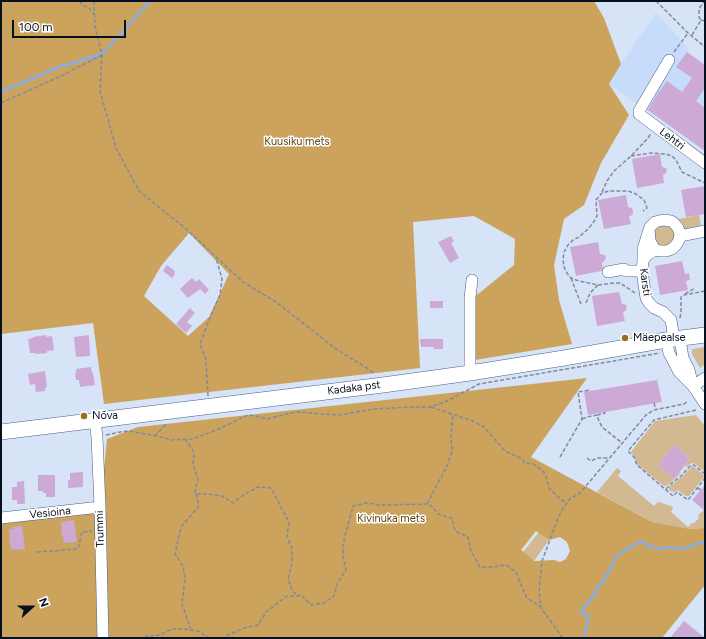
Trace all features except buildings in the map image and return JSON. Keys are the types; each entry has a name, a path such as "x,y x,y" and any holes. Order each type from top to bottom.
{"main road":[{"name":"Kadaka pst","path":"1,432 383,385 671,343 705,335"}],"street":[{"name":"Lehtri","path":"669,60 639,111 639,114 705,163"},
{"path":"661,220 671,221 678,228 680,236 676,245 672,249 666,251 655,250 650,241 649,230 655,222 661,220"},
{"name":"Karsti","path":"649,230 643,249 642,266 646,298 654,308 663,312 670,320 671,343"},
{"path":"680,236 705,232"},
{"name":"Karsti","path":"642,266 647,255 655,250"},
{"path":"608,272 624,269 626,271 642,266"},
{"path":"470,373 470,298 472,280"},
{"path":"671,343 669,353 679,372 693,386 701,407"},
{"path":"693,386 705,378"},
{"name":"Trummi","path":"94,421 97,437 100,507 103,638"},
{"name":"Vesioina","path":"1,518 100,507"}],"path":[{"path":"80,1 83,6 88,7 94,14"},
{"path":"94,1 95,27 102,55 100,91 116,148 139,191 185,228 243,282 276,302 336,348 370,370 383,385"},
{"path":"656,1 688,33 705,47"},
{"path":"701,20 699,17 699,9 704,1"},
{"path":"691,35 701,20"},
{"path":"701,20 705,21"},
{"path":"669,60 688,33"},
{"path":"1,103 61,76 102,55"},
{"path":"581,304 571,278 564,268 564,252 573,240 588,229 593,223 597,216 596,200 602,193 607,181 614,171 648,138 654,126"},
{"path":"631,156 651,153 672,156 676,160 682,172 705,184"},
{"path":"602,193 609,191 628,191 636,194 644,200 647,208 643,211"},
{"path":"209,406 206,360 200,344 220,295 222,279 216,257"},
{"path":"571,278 579,282 598,285 615,282 620,283 637,295"},
{"path":"586,303 590,293 598,285"},
{"path":"680,318 681,297 695,288"},
{"path":"684,294 705,291"},
{"path":"430,407 445,402 479,384 660,353 671,343"},
{"path":"560,457 582,419 578,392 591,390"},
{"path":"541,608 539,592 542,561 562,510 570,499 580,493 646,415 656,410 687,402"},
{"path":"654,403 656,410"},
{"path":"100,437 120,432 129,432 172,440 192,439 212,432 248,415 267,419 299,412 339,415 374,409 430,407 473,421 484,427 505,451 522,459 525,463 533,464 543,471 549,488 560,499 567,503"},
{"path":"701,407 654,420 628,451 634,457 637,465 673,496 677,492 688,500 705,478"},
{"path":"582,419 605,413 604,412"},
{"path":"427,504 448,464 452,451 451,437 453,414"},
{"path":"597,415 602,426 622,443"},
{"path":"185,439 194,452 193,464 198,479 195,492 199,506 181,526 175,554 183,566 185,579 182,604 191,630"},
{"path":"587,458 591,460 596,458 610,458"},
{"path":"666,489 690,466 694,465 705,474"},
{"path":"196,494 222,496 233,503 258,487 271,488 289,522 287,536 292,549 292,563 288,579 293,592 302,596 311,605 324,603 334,596 338,582 346,570 343,557 343,544 353,506 366,503 380,505 429,504 440,515 452,518 456,531 468,538 471,550 480,567 506,565 516,572 527,598 541,608 563,638"},
{"path":"697,488 701,490"},
{"path":"37,552 78,549 82,532 100,530"},
{"path":"215,638 222,638 244,628 258,625 266,612 287,596 302,596"},
{"path":"145,638 146,636 160,635 172,629 198,631 209,638"}],"shaded area":[{"path":"656,13 688,48 687,52 705,65 705,151 609,84"},
{"path":"699,215 701,226 685,229 683,224 678,219"},
{"path":"658,225 670,225 675,231 675,239 668,247 657,245 652,231"},
{"path":"705,347 705,364 700,368 692,354 692,350"},
{"path":"696,415 705,426 705,472 693,463 686,467 685,466 690,459 674,445 658,465 674,479 680,472 681,473 668,485 664,486 638,465 631,452 655,421"},
{"path":"692,466 703,474 704,477 689,496 686,496 677,490 674,492 669,490 669,487 682,477"},
{"path":"617,468 621,471 618,476 654,506 659,502 673,507 671,512 688,527 699,518 698,515 704,510 705,528 691,529 652,522 597,492"},
{"path":"539,532 549,540 534,561 523,552"}],"green space":[{"name":"Kuusiku mets","path":"1,1 594,1 604,18 621,64 609,84 629,115 601,163 584,205 564,219 554,265 559,300 572,344 475,360 472,299 514,265 515,239 474,216 413,222 420,368 104,404 93,323 1,334","holes":["189,233 229,274 209,317 188,336 144,296 161,266"]},
{"name":"Kivinuka mets","path":"587,378 531,457 652,522 691,529 705,528 705,585 662,638 1,638 1,518 100,507 107,439 138,427","holes":["536,531 549,540 560,537 567,542 570,551 566,559 560,562 554,560 534,561 521,550"]}],"waterway":[{"path":"1,92 59,67 102,54 150,1"},
{"path":"584,638 588,615 582,613 582,609 596,594 596,588 604,581 616,556 637,543 644,542 647,546 652,546 658,549 669,547 684,549 699,543 705,543"}],"place":[{"name":"Mäepealse","path":"625,338"},
{"name":"Nõva","path":"84,416"}]}
